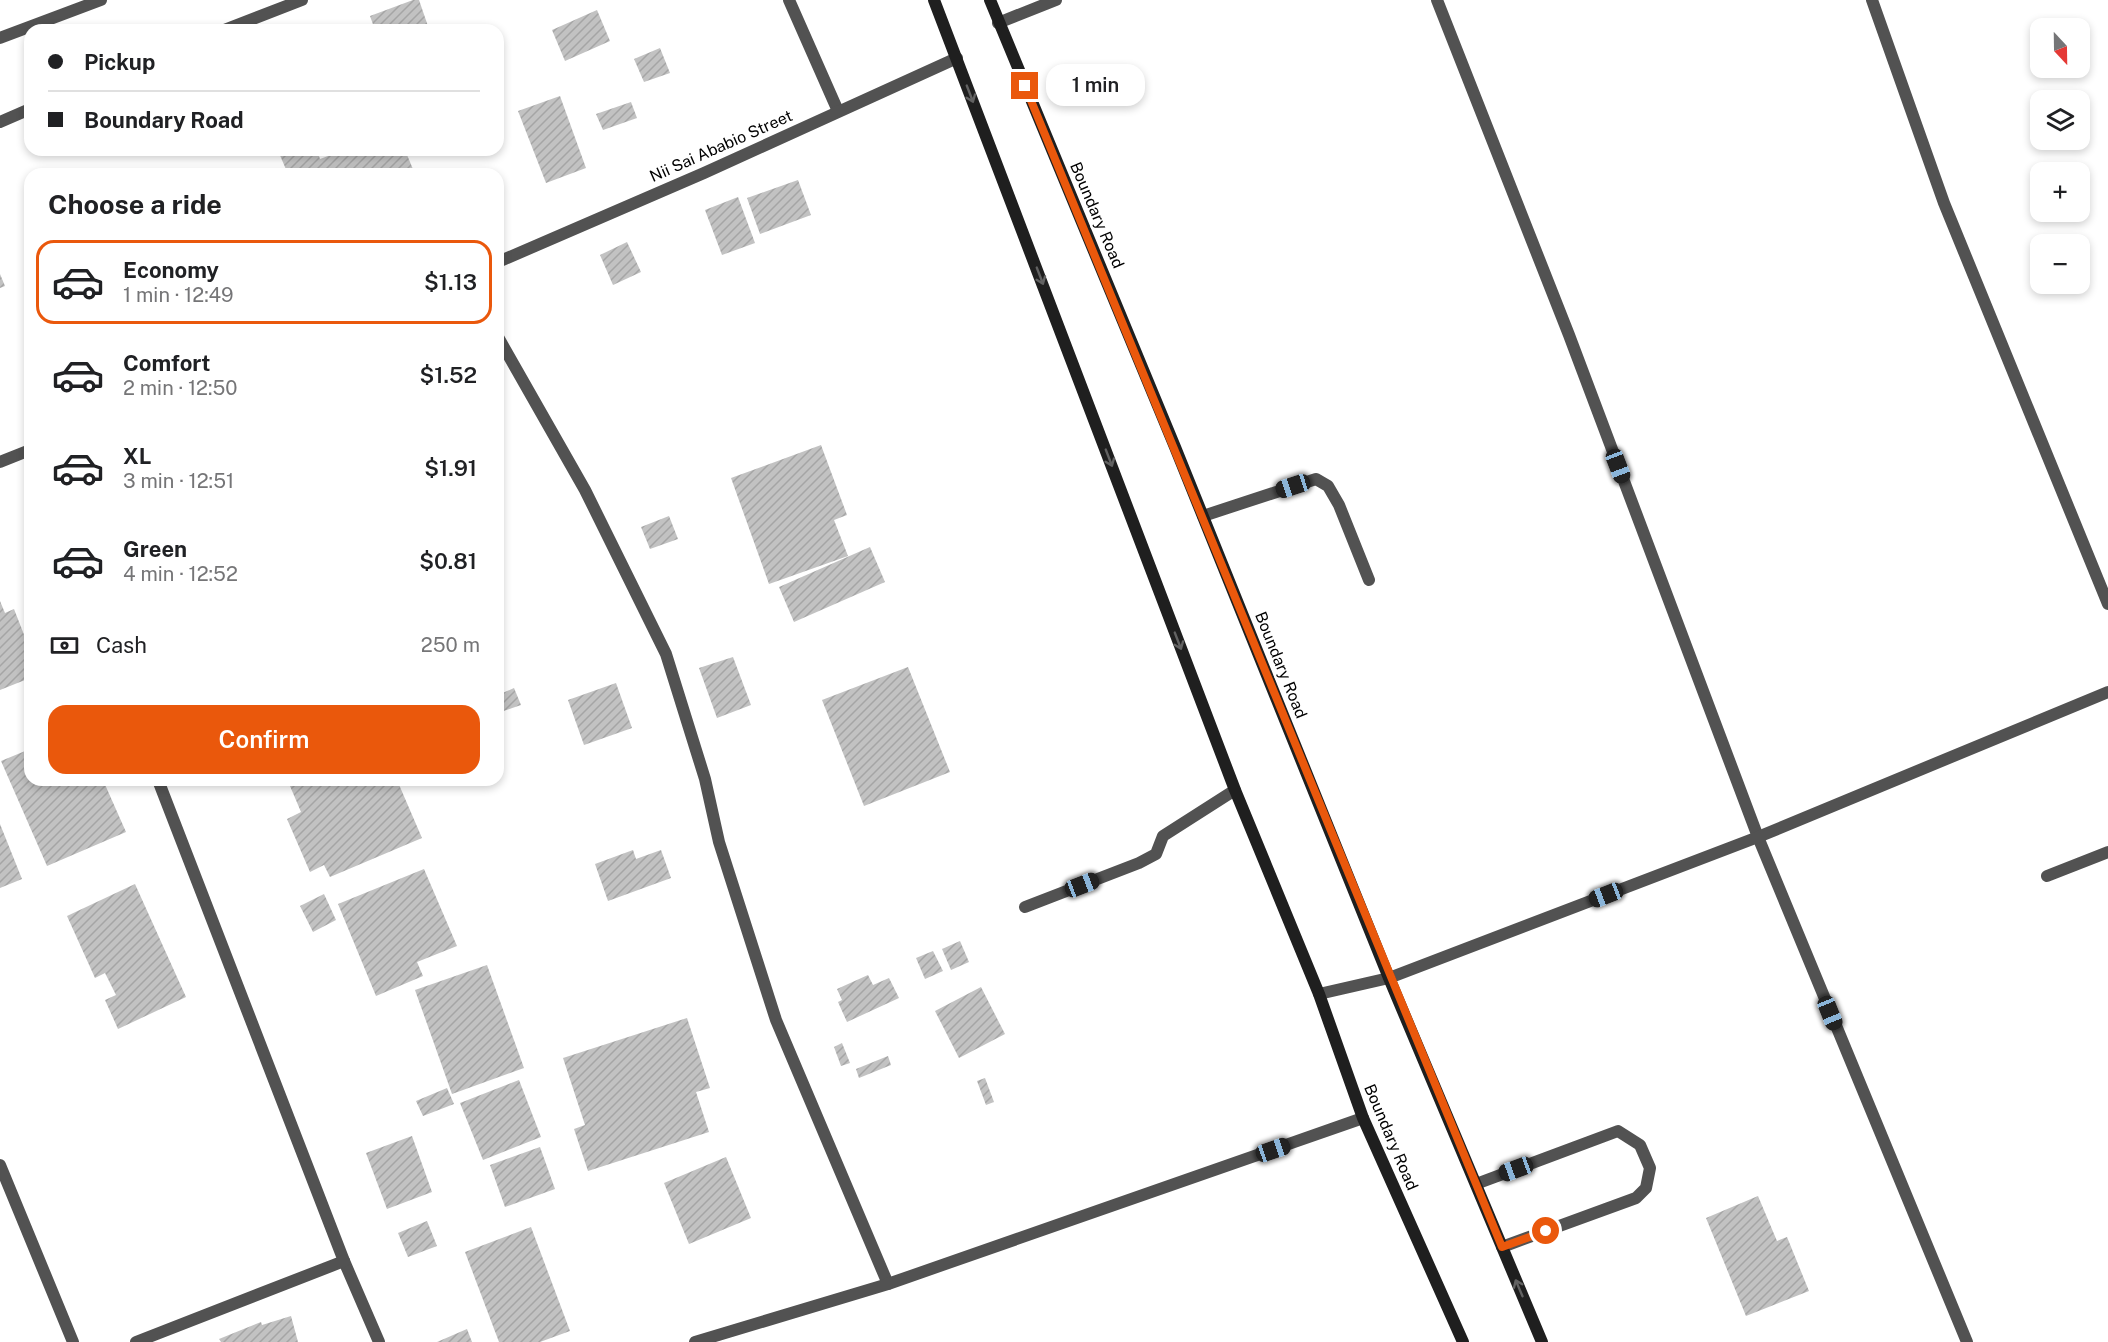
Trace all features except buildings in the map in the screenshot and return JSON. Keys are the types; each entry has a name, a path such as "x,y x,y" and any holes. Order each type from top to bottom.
{"main road":[{"name":"Boundary Road","path":"934,0 1235,790 1318,994 1363,1118 1463,1342"},
{"name":"Boundary Road","path":"990,0 1203,516 1389,978 1542,1342"}],"street":[{"path":"37,24 101,0"},
{"path":"240,24 302,0"},
{"path":"789,0 838,111"},
{"path":"998,22 1056,0"},
{"path":"1437,0 1569,335 1758,837 1967,1342"},
{"path":"1872,0 1944,203 2108,604"},
{"path":"0,38 24,29"},
{"name":"Nii Sai Ababio Street","path":"504,259 704,173 957,58"},
{"path":"0,122 24,112"},
{"path":"504,348 585,490 666,654 705,779 719,842 776,1020 888,1284"},
{"path":"0,462 24,452"},
{"path":"1203,516 1316,479 1328,486 1339,505 1369,579"},
{"path":"1318,994 1389,978 1758,837 2108,692"},
{"path":"160,786 344,1261 379,1342"},
{"path":"1025,907 1139,863 1156,854 1163,836 1235,790"},
{"path":"2047,876 2108,852"},
{"path":"695,1342 888,1284 1363,1118"},
{"path":"1476,1184 1618,1131 1640,1145 1644,1153 1650,1168 1646,1188 1636,1198 1502,1247"},
{"path":"0,1165 73,1342"},
{"path":"136,1342 162,1337 344,1261"}],"route":[{"path":"1025,86 1175,447 1389,978 1502,1247 1546,1231"}]}
